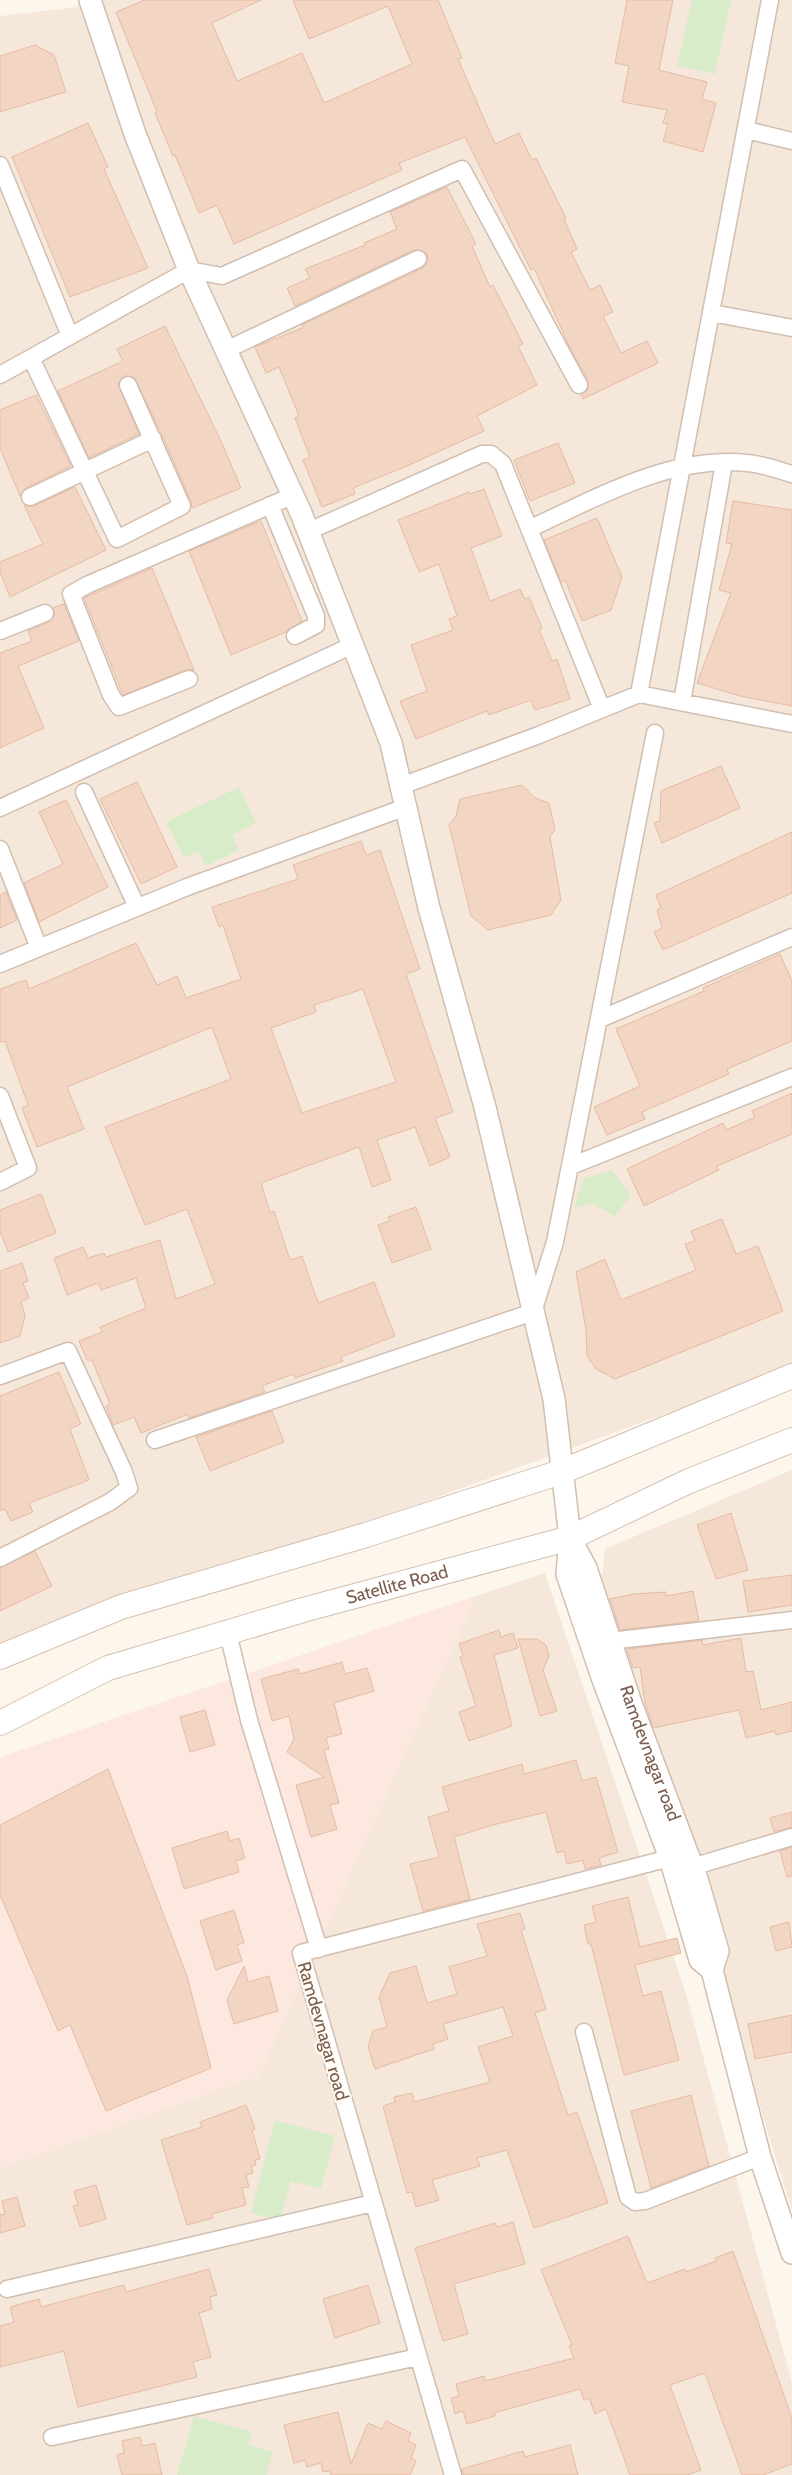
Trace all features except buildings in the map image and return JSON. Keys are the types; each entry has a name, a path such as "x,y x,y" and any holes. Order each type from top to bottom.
{"main road":[{"path":"0,1657 121,1607 366,1535 561,1472 792,1376"},
{"name":"Satellite Road","path":"0,1722 108,1668 570,1538 689,1482 792,1440"}],"street":[{"name":"Ramdevnagar road","path":"90,0 135,134 189,270 294,495 391,743 429,908 484,1107 554,1399 570,1538 567,1574 602,1677 670,1858 700,1960 712,1970"},
{"path":"639,694 747,130 770,0"},
{"path":"747,130 792,141"},
{"path":"0,165 70,336"},
{"path":"0,375 189,270 222,276 462,169 579,385"},
{"path":"226,350 418,259"},
{"path":"712,313 792,328"},
{"path":"31,358 117,539 182,506 128,385"},
{"path":"30,497 153,440"},
{"path":"309,531 482,454 491,454 503,464 602,709"},
{"path":"682,702 724,462"},
{"path":"529,528 624,486 683,466 724,462 748,463 792,474"},
{"path":"189,679 119,707 112,695 71,594 87,585 294,495"},
{"path":"270,505 316,616 316,625 295,636"},
{"path":"0,631 45,613"},
{"path":"0,808 352,645"},
{"path":"0,964 403,796 639,694 792,724"},
{"path":"156,1440 533,1312 556,1242 655,733"},
{"path":"84,792 137,908"},
{"path":"0,850 39,948"},
{"path":"600,1019 792,937"},
{"path":"571,1166 792,1076"},
{"path":"0,1096 28,1168 0,1182"},
{"path":"0,1376 68,1351 124,1472 129,1488 110,1502 0,1558"},
{"name":"Ramdevnagar road","path":"570,1538 586,1568 610,1640 692,1866 718,1951 712,1970 760,2156 792,2253"},
{"path":"610,1640 792,1620"},
{"path":"228,1633 249,1720 319,1949"},
{"path":"692,1866 792,1837"},
{"name":"Ramdevnagar road","path":"453,2475 301,1953 670,1858"},
{"path":"584,2032 628,2196 635,2202 645,2200 760,2156"},
{"path":"7,2289 374,2203"},
{"path":"52,2437 418,2357"}],"shaded area":[{"path":"90,0 792,0 792,1364 747,1384 0,1657 0,16 71,8"},
{"path":"792,1470 792,2211 601,1587 605,1549"},
{"path":"545,1573 686,1994 792,2383 792,2475 0,2475 0,2168 259,2075 476,1596"},
{"path":"476,1596 259,2075 0,2168 0,1757"}],"green space":[{"path":"692,0 731,0 715,74 677,66"},
{"path":"239,787 256,823 232,835 239,850 206,866 198,851 184,858 166,822"},
{"path":"612,1170 631,1195 615,1216 591,1203 574,1208 583,1179"},
{"path":"275,2120 335,2136 321,2189 291,2181 280,2220 251,2213"},
{"path":"194,2416 252,2432 248,2445 273,2452 266,2475 177,2475"}]}
